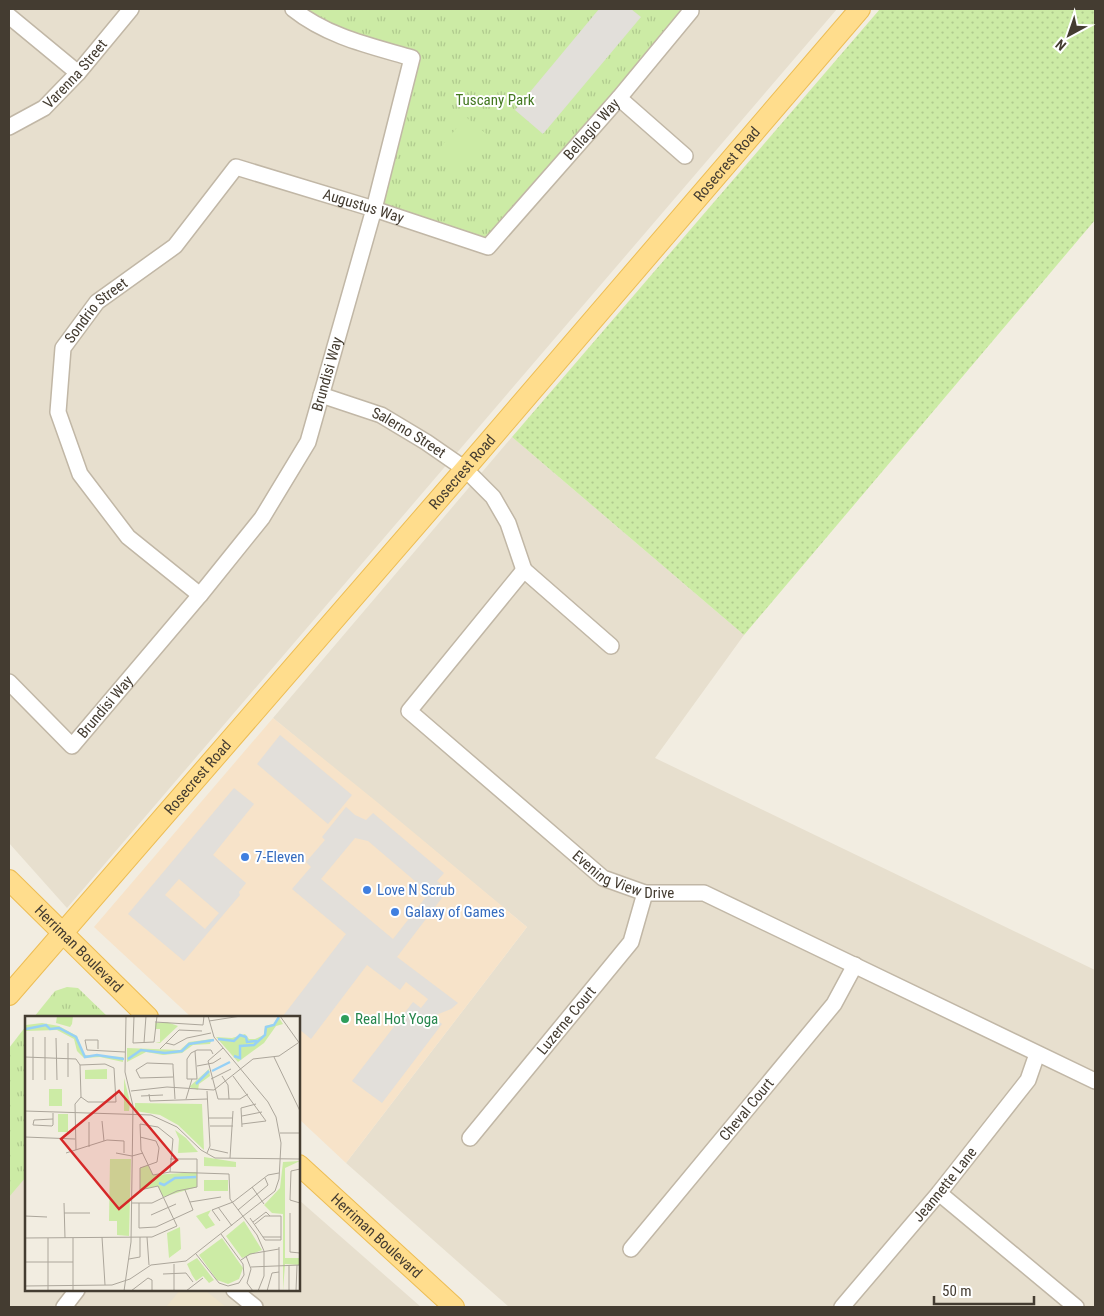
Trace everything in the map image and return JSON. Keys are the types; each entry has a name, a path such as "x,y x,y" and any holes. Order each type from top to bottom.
{"main road":[{"name":"Rosecrest Road","path":"9,995 466,469 860,9"},
{"name":"Herriman Boulevard","path":"9,880 147,1016"},
{"name":"Herriman Boulevard","path":"300,1166 454,1307"}],"street":[{"name":"Varenna Street","path":"9,127 44,108 78,73 131,9"},
{"name":"Brundisi Way","path":"9,682 72,746 200,595 262,518 308,442 374,209 412,58 340,37 303,17 293,9"},
{"name":"Bellagio Way","path":"488,247 619,98 691,11 689,9"},
{"path":"9,16 78,73"},
{"path":"619,98 685,156"},
{"name":"Augustus Way","path":"236,167 374,209 488,247"},
{"name":"Sondrio Street","path":"200,595 128,537 80,474 58,412 62,357 63,348 97,302 175,246 236,167"},
{"name":"Salerno Street","path":"321,395 380,415 426,442 466,469 493,497 508,523 524,570"},
{"path":"524,570 611,646"},
{"name":"Evening View Drive","path":"524,570 409,711 603,878 646,893 704,893 1095,1081"},
{"name":"Luzerne Court","path":"470,1138 630,942 646,893"},
{"name":"Cheval Court","path":"631,1249 834,1004 855,965"},
{"name":"Jeannette Lane","path":"842,1307 939,1193 1028,1080 1037,1054"},
{"path":"939,1193 1076,1307"},
{"path":"64,1307 76,1291"},
{"path":"235,1291 255,1307"}],"shaded area":[{"path":"9,9 837,9 67,908 9,843"},
{"path":"599,9 631,9 641,17 543,134 515,110"},
{"path":"512,437 744,635 655,758 1095,970 1095,1307 509,1307 346,1163 527,927 273,718"},
{"path":"273,718 527,927 346,1163 300,1120 300,1016 190,1016 94,927"},
{"path":"280,735 352,795 328,824 257,764"},
{"path":"234,788 254,804 213,855 246,883 239,892 240,895 184,961 128,914","holes":["179,879 219,913 205,929 165,895"]},
{"path":"346,807 355,815 366,820 373,813 444,873 437,881 448,890 397,957 458,1003 451,1009 436,1015 434,1018 442,1024 382,1103 352,1081 413,1002 421,1008 428,999 406,982 400,990 367,965 311,1039 300,1030 300,1016 283,1016 346,934 292,889 311,867 306,862 325,840 322,837","holes":["355,838 368,841 429,893 393,939 321,879"]},
{"path":"25,1174 25,1291 300,1291 300,1201 421,1307 9,1307 9,1194"},
{"path":"179,1291 206,1291 226,1307 166,1307"}],"green space":[{"name":"Tuscany Park","path":"293,9 689,9 488,247 374,209 412,58"},
{"path":"880,9 1095,9 1095,220 744,635 512,437"},
{"path":"466,117 490,137 457,176 433,156"},
{"path":"67,987 78,988 107,1016 35,1016 55,991"},
{"path":"25,1027 25,1178 9,1197 9,1048"}],"place":[{"name":"7-Eleven","path":"245,857"},
{"name":"Love N Scrub","path":"367,890"},
{"name":"Galaxy of Games","path":"395,912"},
{"name":"Real Hot Yoga","path":"345,1019"}]}
